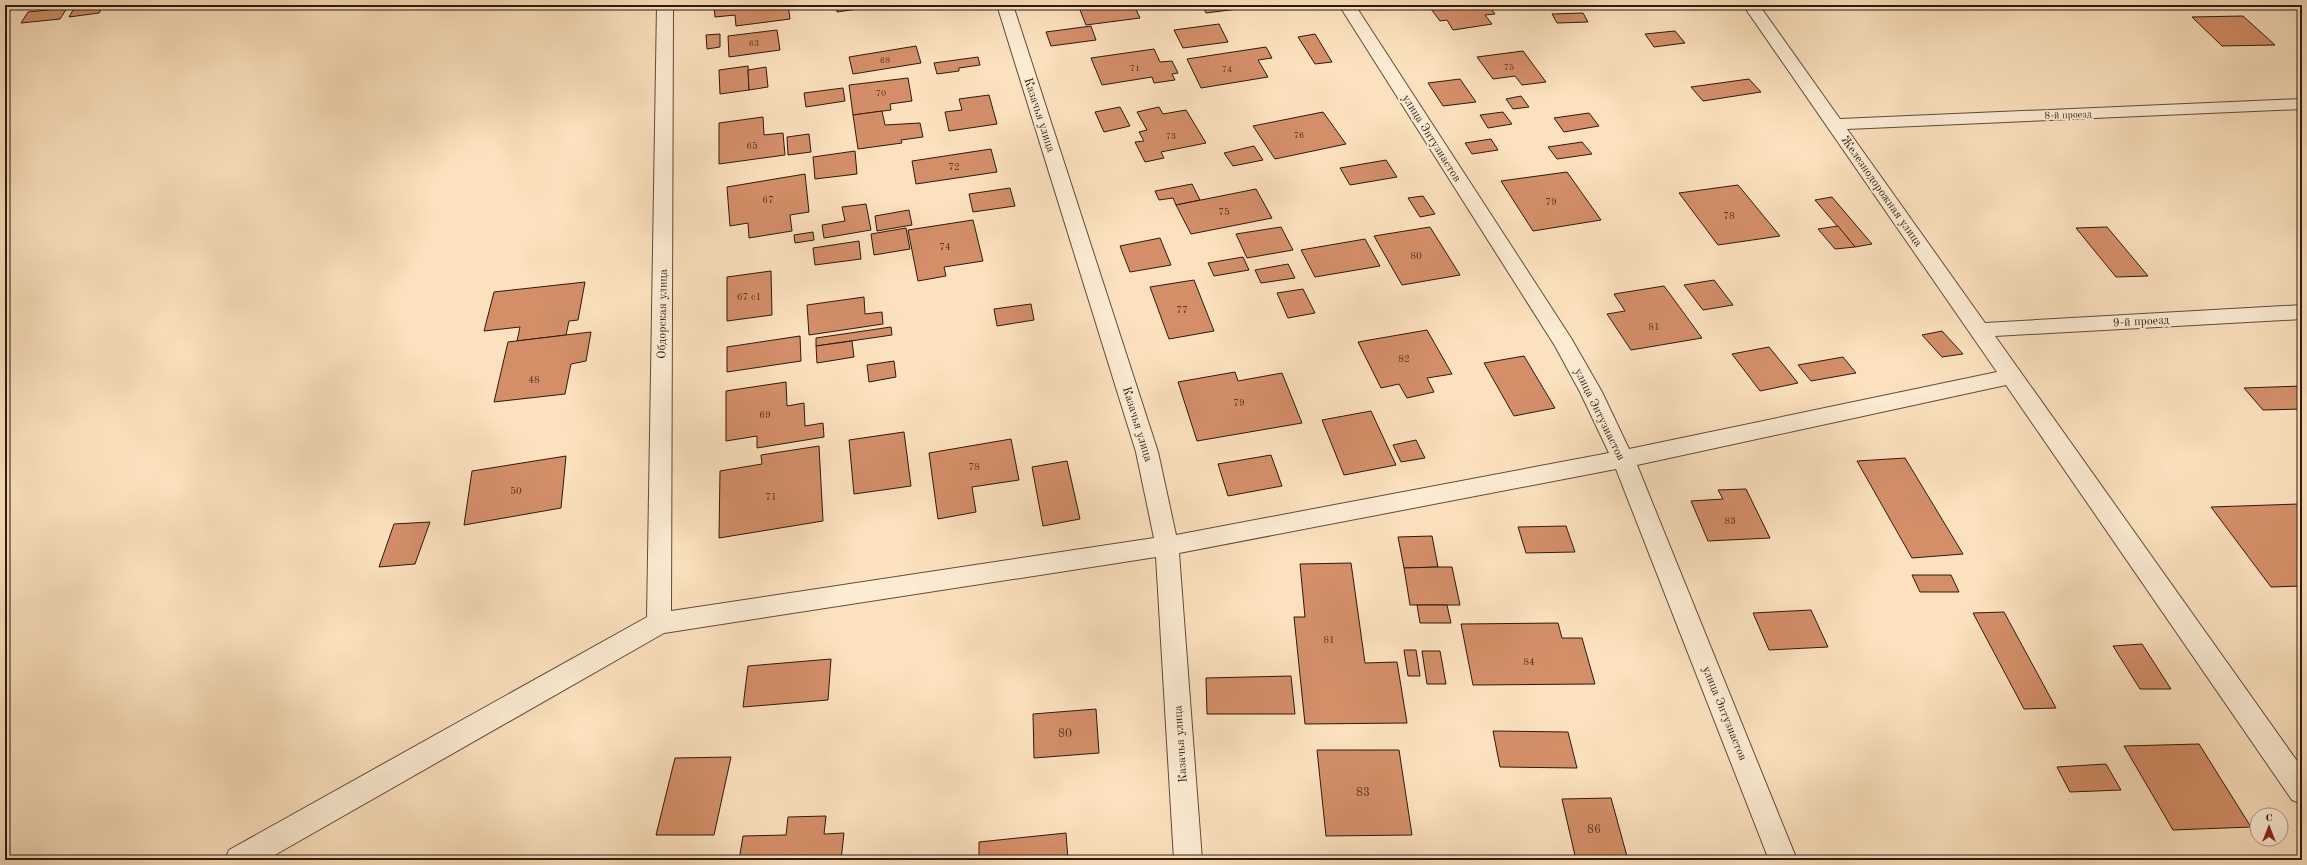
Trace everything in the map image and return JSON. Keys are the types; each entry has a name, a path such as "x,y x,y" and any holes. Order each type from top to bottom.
{"street":[{"name":"Обдорская улица","path":"659,623 665,5"},
{"name":"Казачья улица","path":"1005,5 1148,452 1167,546 1188,860"},
{"name":"улица Энтузиастов","path":"1347,5 1564,343 1592,392 1623,459 1783,860"},
{"name":"Железнодорожная улица","path":"1751,5 2013,376 2302,791"},
{"name":"8-й проезд","path":"1834,124 2302,104"},
{"name":"9-й проезд","path":"1980,330 2302,312"},
{"path":"239,860 659,623 1167,546 1623,459 2013,376"}],"building":[{"path":"76,5 104,5 99,13 69,17"},
{"path":"714,5 788,5 790,19 736,26 735,15 715,17"},
{"path":"836,5 871,5 872,7 837,12"},
{"path":"1078,5 1134,5 1140,18 1086,25"},
{"path":"1202,5 1269,5 1206,13"},
{"path":"1428,5 1488,5 1495,14 1485,15 1492,24 1453,30 1447,20 1440,21"},
{"path":"67,8 60,19 21,23 28,12"},
{"path":"1583,13 1588,22 1557,23 1552,14"},
{"path":"2243,16 2275,45 2222,46 2192,17"},
{"path":"1219,24 1228,42 1183,48 1174,30"},
{"path":"1091,26 1096,40 1051,46 1046,32"},
{"path":"777,30 780,50 729,57 728,36"},
{"path":"1675,31 1685,43 1654,47 1645,34"},
{"path":"720,34 720,47 707,49 706,35"},
{"path":"1315,34 1332,62 1315,64 1298,37"},
{"path":"916,46 921,63 853,74 849,57"},
{"path":"1266,47 1272,58 1258,60 1268,77 1201,88 1187,59"},
{"path":"1154,49 1160,62 1172,61 1178,73 1172,74 1175,80 1154,83 1152,77 1102,85 1091,58"},
{"path":"1523,51 1546,82 1522,85 1515,76 1493,79 1477,57"},
{"path":"978,57 980,65 959,68 959,71 937,74 934,63"},
{"path":"748,66 749,90 720,94 719,70"},
{"path":"766,67 768,87 749,90 748,70"},
{"path":"908,78 912,101 890,104 891,110 853,115 849,85"},
{"path":"1460,79 1476,102 1443,106 1428,83"},
{"path":"1749,79 1761,92 1703,101 1691,87"},
{"path":"843,88 845,101 806,107 804,93"},
{"path":"989,95 997,124 949,131 945,112 962,110 959,99"},
{"path":"1521,96 1529,107 1513,109 1506,99"},
{"path":"1120,107 1130,126 1104,132 1095,112"},
{"path":"1159,107 1163,114 1186,110 1206,143 1161,152 1164,158 1145,162 1135,142 1144,141 1139,132 1147,130 1137,112"},
{"path":"882,111 885,125 920,123 923,137 901,140 902,143 858,149 853,115"},
{"path":"1323,112 1346,144 1275,159 1253,126"},
{"path":"1503,112 1512,124 1488,128 1480,115"},
{"path":"1589,113 1599,126 1564,132 1554,118"},
{"path":"763,117 764,135 783,133 785,155 719,164 719,123"},
{"path":"809,134 811,152 788,155 787,137"},
{"path":"1491,139 1498,150 1472,154 1465,143"},
{"path":"1582,142 1592,154 1557,159 1548,147"},
{"path":"1254,146 1263,160 1233,166 1224,153"},
{"path":"991,149 997,172 916,184 912,161"},
{"path":"855,151 857,174 815,179 813,157"},
{"path":"1386,160 1397,177 1350,185 1340,168"},
{"path":"1567,172 1601,220 1533,231 1501,181"},
{"path":"805,174 809,212 790,215 792,231 749,238 748,223 730,226 727,187"},
{"path":"1192,184 1200,200 1176,205 1173,198 1159,200 1155,191"},
{"path":"1738,185 1780,236 1718,245 1679,193"},
{"path":"1010,188 1015,206 973,212 969,194"},
{"path":"1256,189 1272,218 1191,234 1176,205"},
{"path":"1423,196 1435,214 1420,217 1408,198"},
{"path":"1832,197 1872,244 1855,247 1815,200"},
{"path":"866,204 871,230 824,238 822,225 845,221 842,207"},
{"path":"909,210 912,225 877,231 875,216"},
{"path":"973,220 983,261 944,267 946,276 918,281 908,230"},
{"path":"1838,226 1855,247 1835,249 1818,229"},
{"path":"1281,227 1293,250 1247,258 1236,234"},
{"path":"1430,227 1460,275 1402,285 1374,236"},
{"path":"2107,227 2148,276 2116,277 2076,228"},
{"path":"906,228 910,249 874,255 871,234"},
{"path":"813,232 814,240 795,243 794,235"},
{"path":"1160,238 1171,265 1130,272 1120,246"},
{"path":"1365,239 1380,266 1315,277 1301,250"},
{"path":"859,241 861,259 815,265 813,248"},
{"path":"1243,257 1249,270 1214,276 1208,263"},
{"path":"1288,264 1295,278 1261,283 1255,270"},
{"path":"771,271 772,315 727,321 727,277"},
{"path":"1194,280 1214,331 1169,339 1150,287"},
{"path":"1714,280 1733,305 1703,310 1684,285"},
{"path":"585,282 578,320 569,321 566,335 517,341 520,327 484,331 494,292"},
{"path":"1664,286 1702,338 1631,350 1607,314 1625,311 1614,294"},
{"path":"1303,289 1315,313 1288,318 1277,293"},
{"path":"864,297 865,314 882,312 883,324 809,335 807,305"},
{"path":"1031,304 1034,320 997,326 994,309"},
{"path":"891,327 892,335 816,346 816,338"},
{"path":"1427,330 1452,374 1427,378 1434,392 1407,398 1399,384 1381,388 1358,342"},
{"path":"1942,331 1963,354 1942,357 1922,335"},
{"path":"591,332 586,361 571,364 565,394 494,402 508,342"},
{"path":"800,336 801,361 727,372 727,347"},
{"path":"852,341 854,357 817,363 816,346"},
{"path":"1769,347 1798,383 1760,391 1732,354"},
{"path":"1524,356 1555,408 1514,416 1484,363"},
{"path":"1843,357 1856,373 1811,381 1798,365"},
{"path":"894,361 896,377 869,382 867,365"},
{"path":"1235,372 1238,381 1282,373 1302,423 1197,441 1178,382"},
{"path":"786,382 787,406 804,403 805,426 823,423 824,437 757,448 757,436 726,441 726,391"},
{"path":"2302,386 2302,409 2263,410 2244,388"},
{"path":"1371,411 1396,465 1344,475 1322,420"},
{"path":"904,432 911,486 854,494 849,440"},
{"path":"1011,439 1019,480 972,487 976,512 938,519 929,453"},
{"path":"1416,440 1425,458 1401,462 1393,445"},
{"path":"819,446 823,521 719,538 720,471 762,464 761,455"},
{"path":"1271,455 1282,486 1228,496 1218,464"},
{"path":"566,456 561,508 464,525 472,471"},
{"path":"1905,458 1963,554 1912,558 1857,461"},
{"path":"1067,461 1080,519 1043,526 1032,467"},
{"path":"1746,489 1770,538 1708,541 1691,501 1723,499 1718,490"},
{"path":"2299,504 2302,507 2302,586 2271,587 2211,507"},
{"path":"430,522 415,564 379,567 394,524"},
{"path":"1566,526 1575,552 1526,553 1518,527"},
{"path":"1432,536 1438,567 1404,568 1398,537"},
{"path":"1351,563 1365,663 1397,662 1407,723 1305,724 1294,617 1305,617 1300,564"},
{"path":"1452,567 1460,605 1410,605 1404,568"},
{"path":"1912,575 1951,575 1959,592 1920,592"},
{"path":"1417,605 1447,605 1451,623 1420,623"},
{"path":"1811,610 1828,647 1769,650 1753,613"},
{"path":"2004,612 2056,708 2024,709 1973,613"},
{"path":"1558,623 1562,638 1582,638 1595,684 1473,685 1461,624"},
{"path":"2142,644 2171,689 2140,689 2113,646"},
{"path":"1404,650 1416,650 1420,676 1408,676"},
{"path":"1422,651 1440,651 1446,684 1427,684"},
{"path":"831,659 828,700 743,707 748,666"},
{"path":"1291,676 1295,714 1207,714 1206,678"},
{"path":"1096,709 1099,753 1034,758 1033,714"},
{"path":"1493,731 1568,732 1577,768 1500,767"},
{"path":"2199,744 2249,824 2249,827 2173,830 2124,746"},
{"path":"1317,750 1399,750 1412,835 1326,836"},
{"path":"731,757 714,835 656,835 675,758"},
{"path":"2106,764 2121,790 2070,792 2057,767"},
{"path":"1611,798 1628,860 1576,860 1562,799"},
{"path":"826,816 824,834 844,833 841,860 739,860 743,836 786,835 788,817"},
{"path":"1066,833 1068,860 979,860 979,842"}]}
